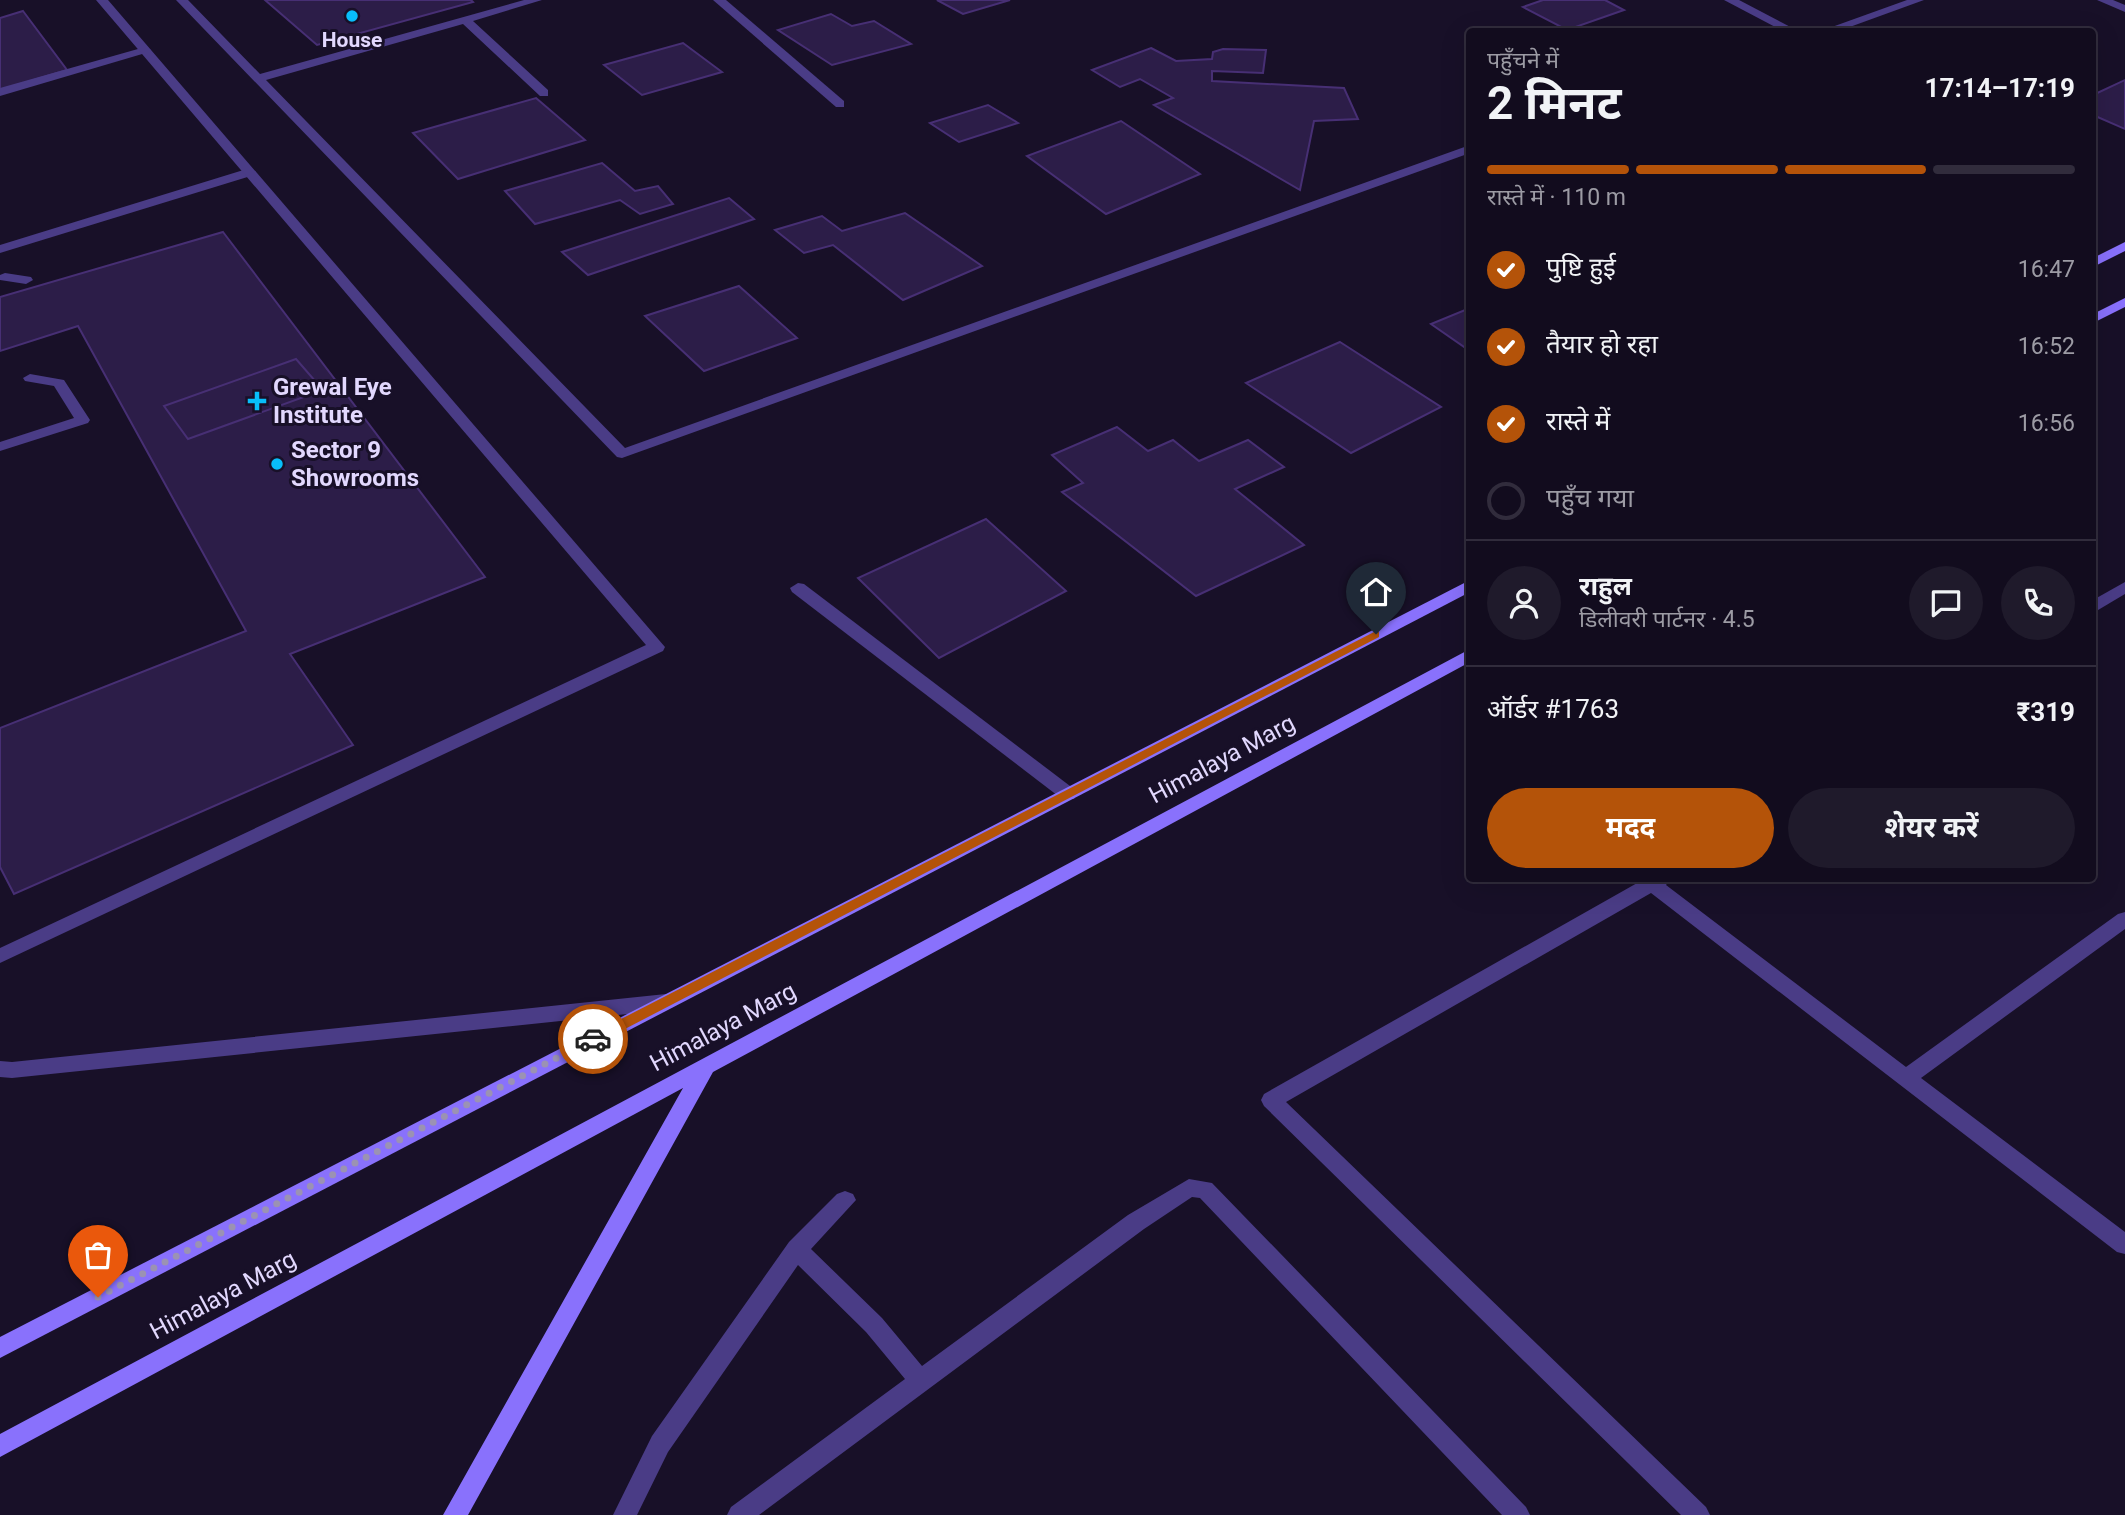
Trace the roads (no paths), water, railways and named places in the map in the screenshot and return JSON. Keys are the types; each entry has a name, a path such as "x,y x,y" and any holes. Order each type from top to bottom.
{"main road":[{"path":"2096,261 2125,246"},
{"path":"2096,317 2125,302"},
{"name":"Himalaya Marg","path":"0,1348 1466,587"},
{"name":"Himalaya Marg","path":"0,1446 1466,657"},
{"path":"455,1515 706,1066"}],"street":[{"path":"0,956 657,648 102,0"},
{"path":"182,0 622,454 1466,150"},
{"path":"258,78 536,0"},
{"path":"719,0 840,104"},
{"path":"1730,0 1787,28"},
{"path":"1835,28 1919,0"},
{"path":"2104,0 2125,9"},
{"path":"465,20 544,93"},
{"path":"0,93 145,50"},
{"path":"0,249 250,172"},
{"path":"2,276 26,281"},
{"path":"59,383 66,369"},
{"path":"0,447 83,420 59,383 30,378"},
{"path":"2096,606 2125,587"},
{"path":"798,588 1068,793"},
{"path":"1655,882 1271,1100 1698,1515"},
{"path":"1658,882 1906,1078 2125,1245"},
{"path":"1906,1078 2125,919"},
{"path":"0,1069 26,1069 666,1002"},
{"path":"739,1515 1136,1222 1189,1188 1197,1186 1205,1189 1518,1515"},
{"path":"625,1515 660,1444 797,1249 845,1200"},
{"path":"797,1249 874,1325 920,1382"}],"place":[{"name":"House","path":"352,16"},
{"name":"Grewal Eye Institute","path":"257,401"},
{"name":"Sector 9 Showrooms","path":"277,464"}]}
